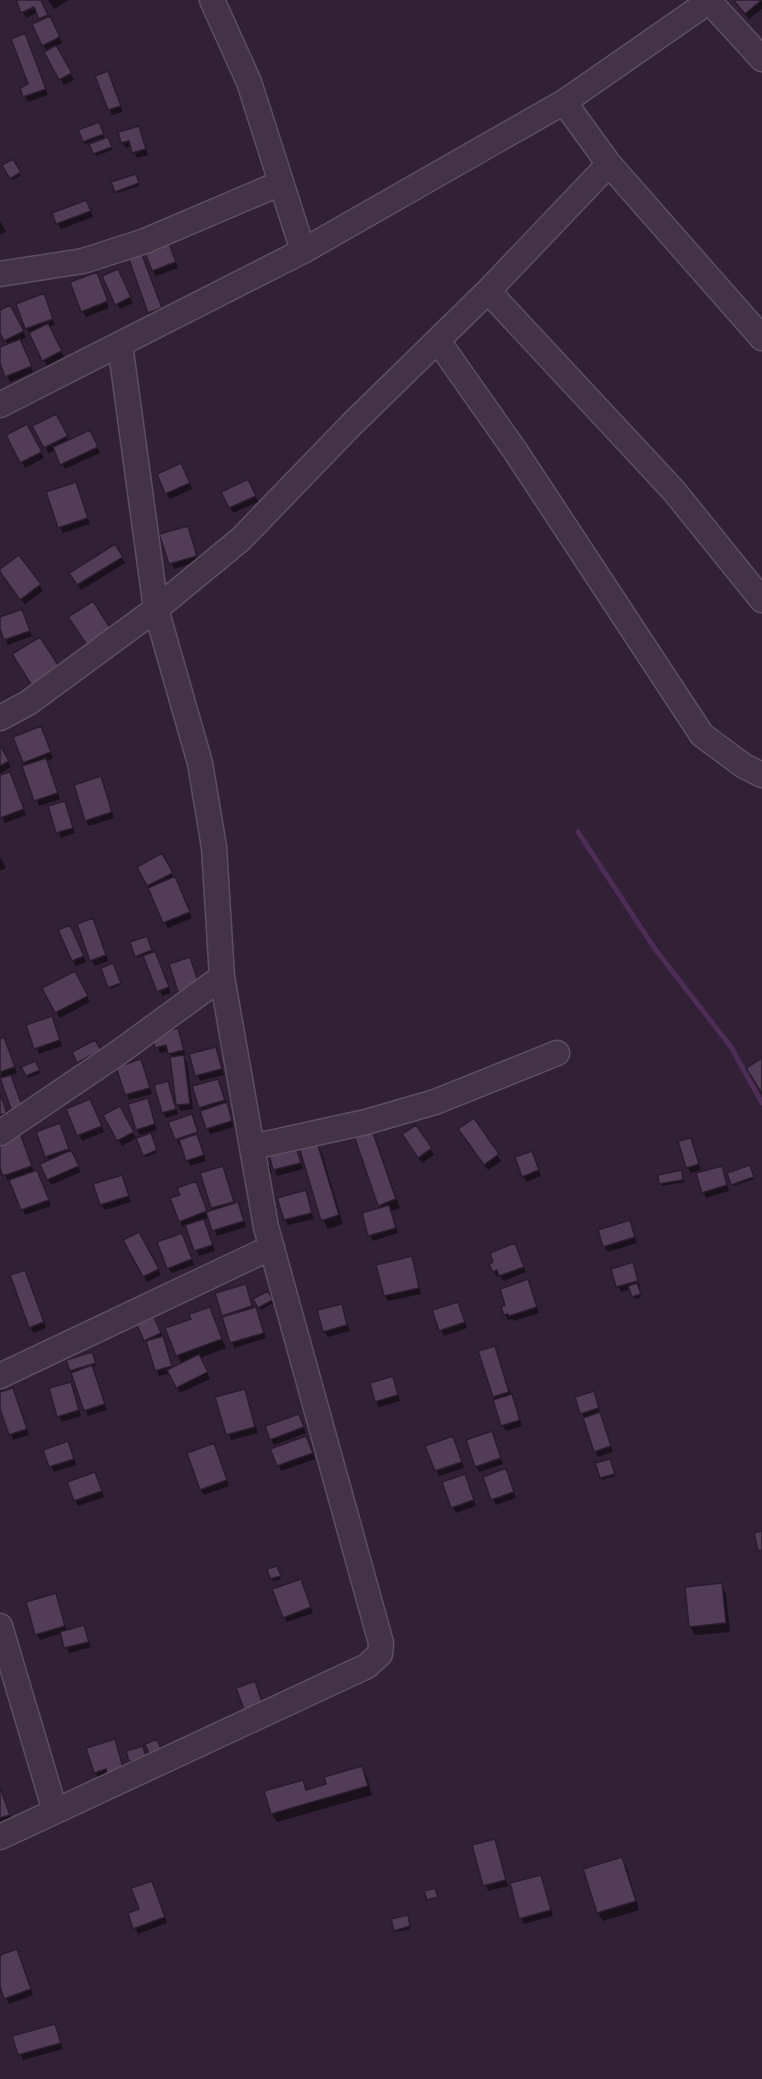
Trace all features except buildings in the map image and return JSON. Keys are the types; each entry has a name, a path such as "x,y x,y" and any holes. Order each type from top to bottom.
{"street":[{"path":"212,0 249,82 303,251"},
{"path":"0,405 303,251 564,102 709,0 762,59"},
{"path":"564,102 609,164 762,338"},
{"path":"0,718 28,703 156,609 242,539 351,424 488,291 609,164"},
{"path":"0,274 83,261 145,242 281,183"},
{"path":"488,291 674,491 762,600"},
{"path":"438,341 516,452 702,735 744,766 762,775"},
{"path":"0,1837 367,1666 380,1654 381,1643 266,1227 222,977 214,847 200,763 156,609 120,344"},
{"path":"0,1133 118,1053 222,977"},
{"path":"252,1147 366,1122 435,1102 556,1053"},
{"path":"0,1377 272,1247"},
{"path":"0,1626 55,1811"}],"waterway":[{"path":"578,832 655,949 731,1047 762,1103"}]}
